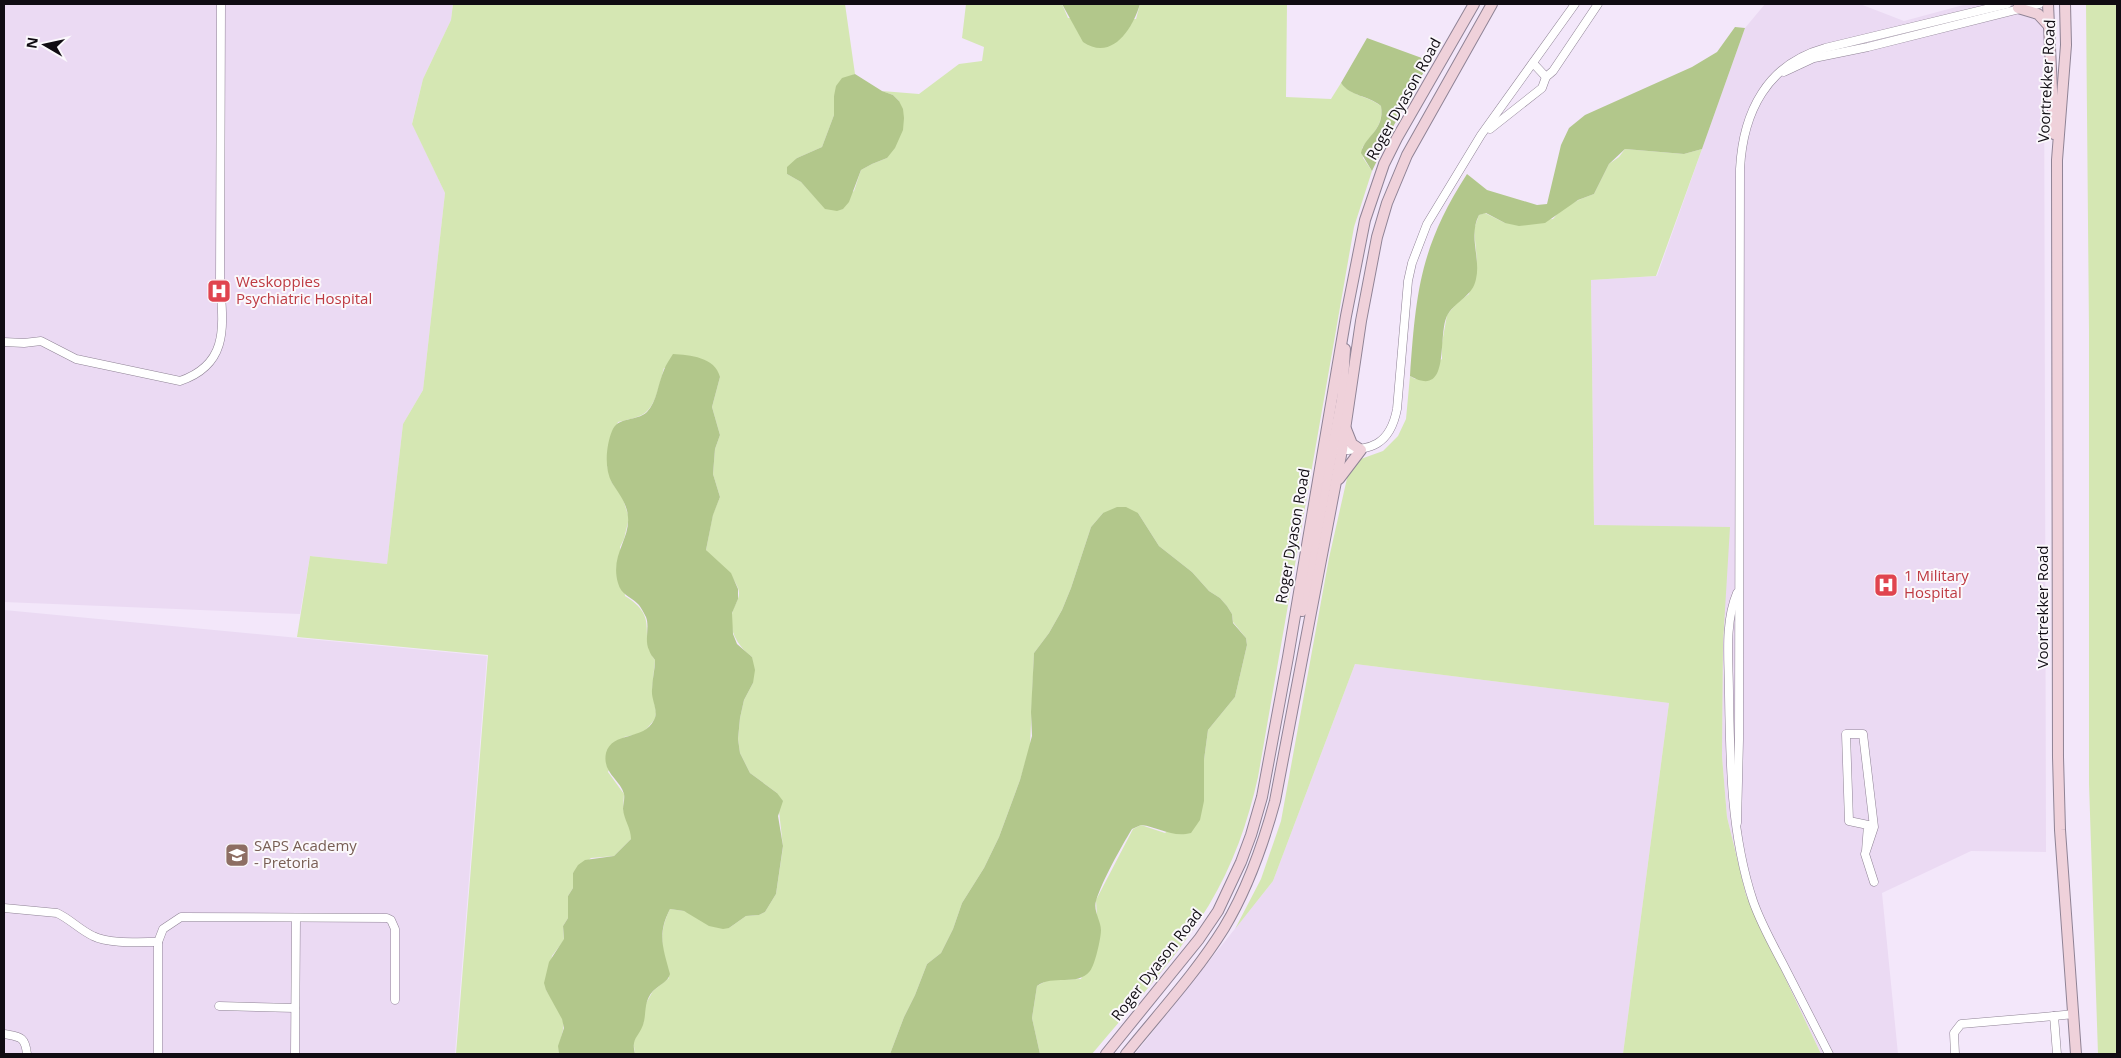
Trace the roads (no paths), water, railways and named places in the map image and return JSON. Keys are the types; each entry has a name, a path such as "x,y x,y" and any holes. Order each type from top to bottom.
{"main road":[{"name":"Roger Dyason Road","path":"1106,1054 1199,939 1218,911 1242,862 1262,797 1346,316 1365,220 1384,164 1410,114 1474,4"},
{"name":"Roger Dyason Road","path":"1126,1054 1224,928 1248,881 1264,840 1275,801 1336,484 1338,450 1346,418 1361,321 1377,237 1397,176 1422,126 1492,4"},
{"name":"Voortrekker Road","path":"2048,4 2057,160 2060,821 2076,1054"},
{"name":"Voortrekker Road","path":"2057,160 2066,45 2065,4"},
{"path":"2018,8 2038,14 2049,26"},
{"path":"1288,656 1305,600 1338,450 1345,368 1346,316"},
{"path":"1336,484 1350,463 1362,450 1350,440 1346,428 1346,418"}],"street":[{"path":"4,342 24,343 41,341 76,359 180,381 189,378 212,362 220,346 222,314 220,281 220,4"},
{"path":"1338,450 1362,450 1383,440 1395,422 1398,409 1405,304 1412,263 1427,224 1436,206 1482,135 1575,4"},
{"path":"1482,135 1542,88 1546,77 1560,63 1598,4"},
{"path":"1828,1054 1768,936 1754,903 1746,876 1732,804 1729,636 1732,611 1739,589 1740,154 1746,125 1753,109 1782,68 1793,60 1822,49 2007,4"},
{"path":"1774,78 1814,58 1868,47 2039,4"},
{"path":"1533,63 1546,77"},
{"path":"1866,851 1874,827 1863,734 1846,734 1849,821 1868,825 1865,854 1874,882"},
{"path":"4,908 57,913 89,934 101,939 158,942"},
{"path":"158,1054 158,942 163,929 181,916 387,918 391,920 395,929 396,1000"},
{"path":"294,1054 296,918"},
{"path":"220,1006 295,1008"},
{"path":"1956,1054 1955,1029 1960,1024 2074,1014"},
{"path":"2054,1016 2057,1054"},
{"path":"4,1034 22,1038 26,1042 27,1054"}],"place":[{"name":"Weskoppies Psychiatric Hospital","path":"219,291"},
{"name":"1 Military Hospital","path":"1886,585"},
{"name":"SAPS Academy - Pretoria","path":"237,855"}]}
